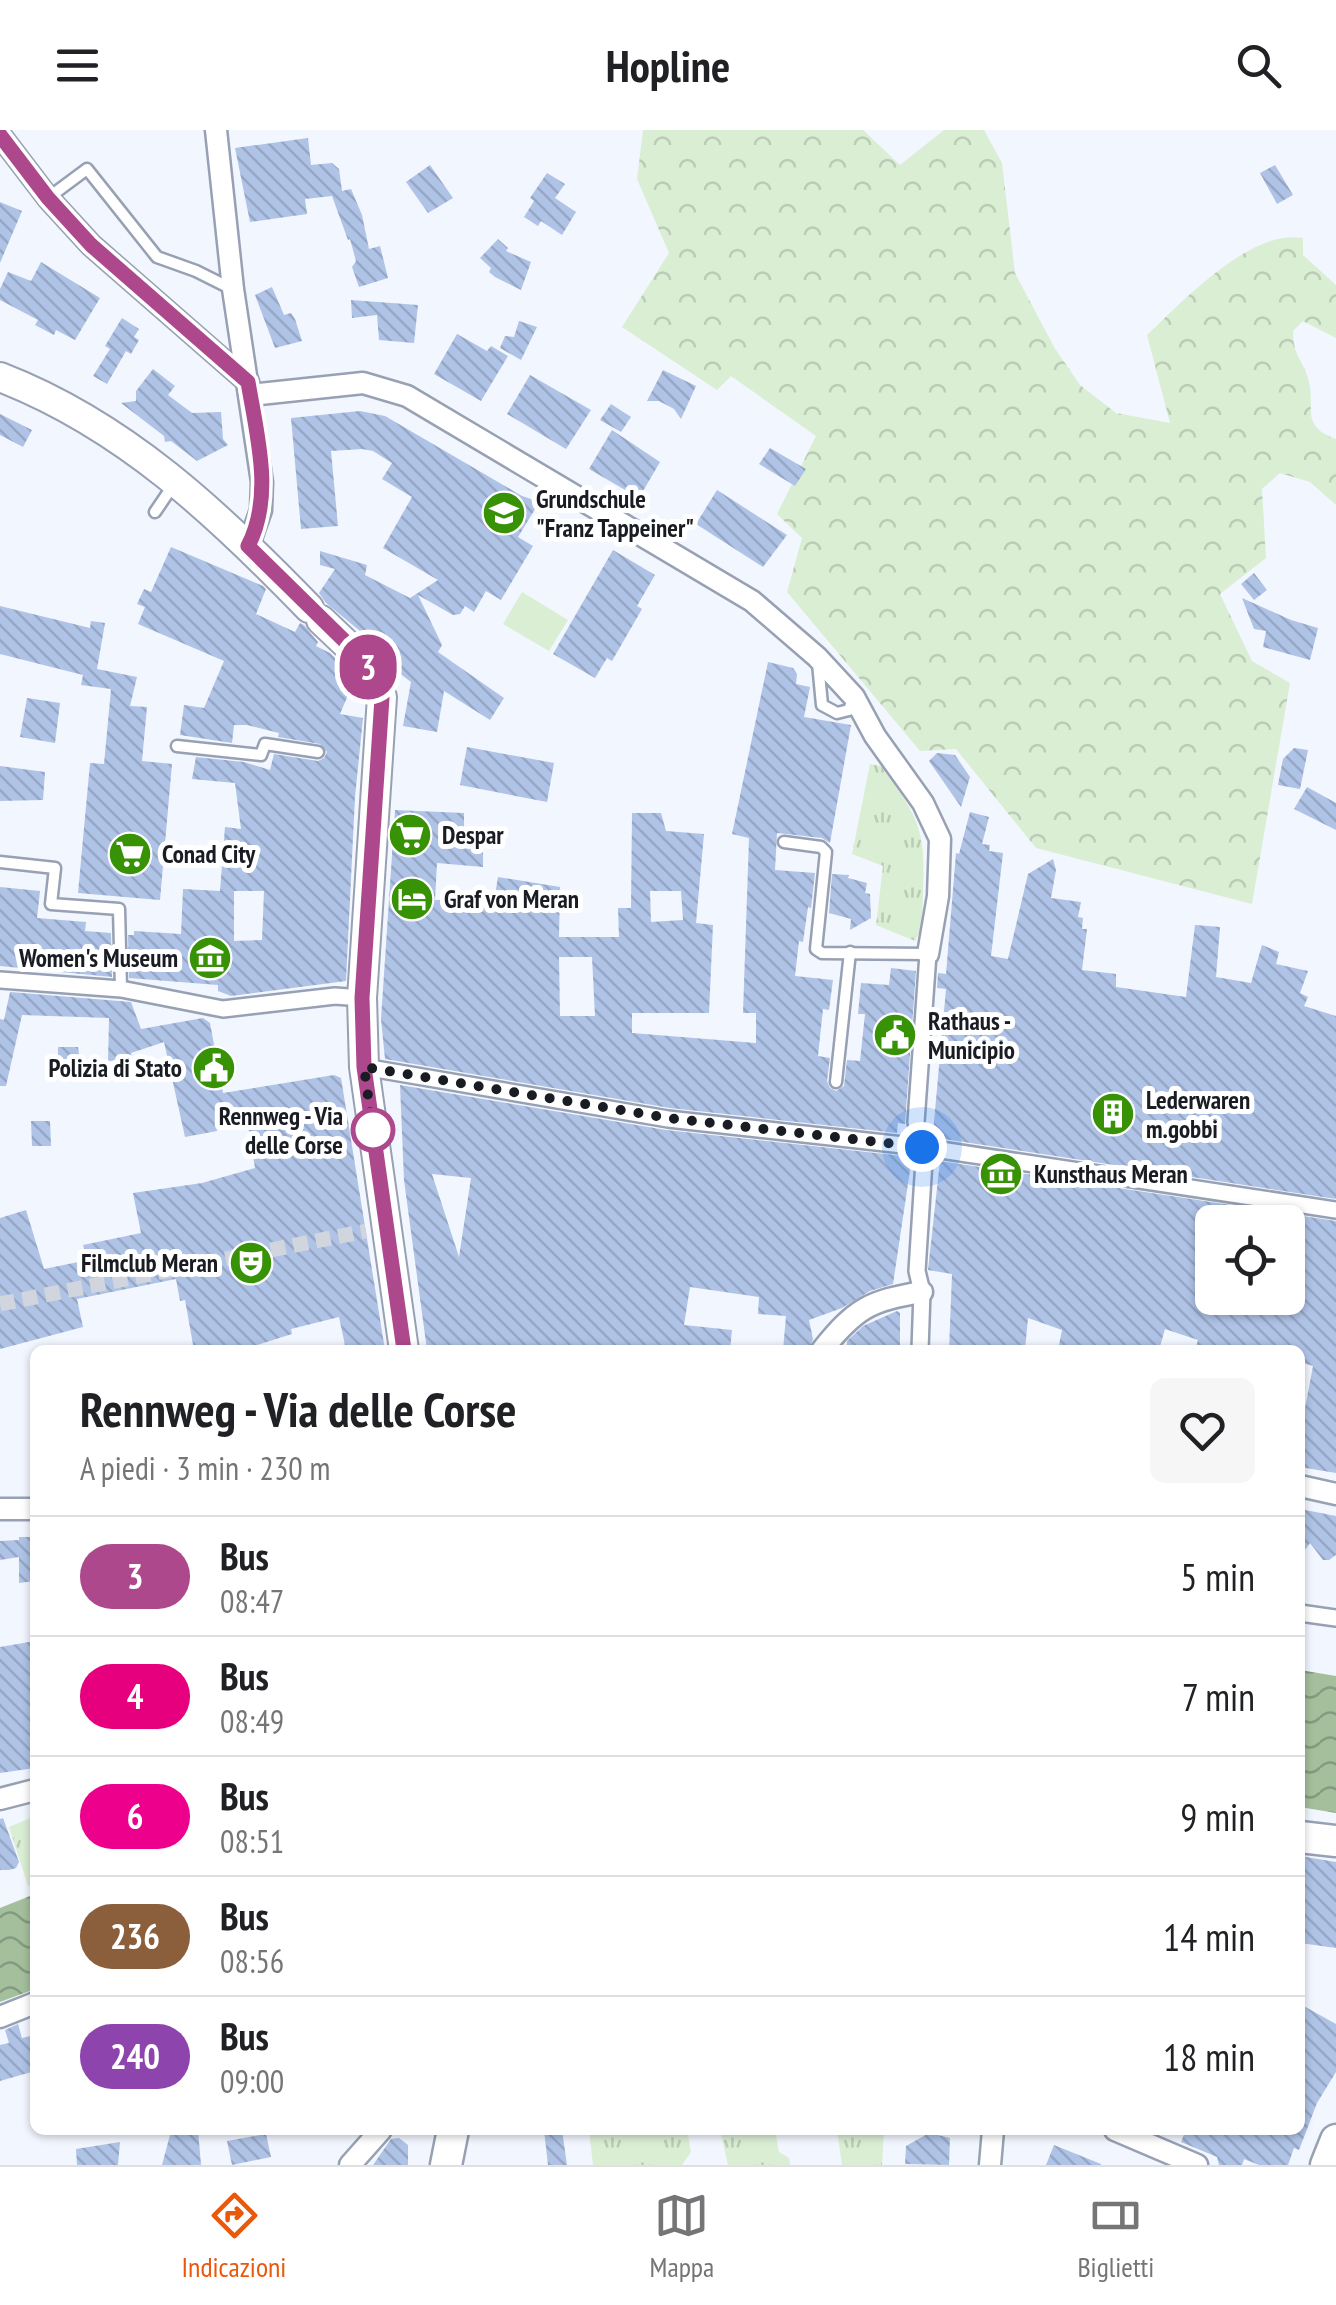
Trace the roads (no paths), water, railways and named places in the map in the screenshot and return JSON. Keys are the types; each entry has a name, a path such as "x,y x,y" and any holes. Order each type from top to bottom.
{"main road":[{"path":"0,377 83,416 176,481 362,658 377,683 383,712 374,763 362,998 364,1067 376,1229 403,1345"},
{"path":"1305,1838 1336,1841"},
{"path":"446,2165 452,2135"},
{"path":"1326,2165 1336,2140"}],"street":[{"path":"216,130 233,289 263,494 258,523 248,546"},
{"path":"0,135 48,198 91,245 249,389 362,383 406,396 752,601 817,657 854,697 874,736 923,803 940,838 916,1122 924,1161 917,1271 922,1292 920,1345"},
{"path":"0,980 121,989 223,1009 335,996 362,998"},
{"path":"364,1067 668,1118 922,1147 1336,1210"},
{"path":"826,1345 849,1316 884,1298 922,1292"},
{"path":"1305,1487 1336,1494"},
{"path":"0,1509 30,1509"},
{"path":"1305,1614 1336,1618"},
{"path":"0,1799 30,1791"},
{"path":"0,2016 30,2005"},
{"path":"350,2165 375,2135"},
{"path":"990,2165 993,2135"},
{"path":"1127,2135 1197,2165"}],"lane":[{"path":"48,198 87,169 157,257 196,270 233,289"},
{"path":"155,512 176,481"},
{"path":"817,657 822,706 837,712 849,710 854,697"},
{"path":"177,746 262,755 265,744 318,752"},
{"path":"784,842 821,847 826,852 814,946 822,953 928,954"},
{"path":"0,862 55,868 52,904 120,908 121,989"},
{"path":"836,1082 850,952"}],"water":[{"path":"1305,1671 1336,1676 1336,1813 1305,1808"},
{"path":"30,1896 30,1991 0,2002 0,1908"}],"tunnel":[{"path":"0,1304 366,1231"}],"place":[{"name":"Grundschule \"Franz Tappeiner\"","path":"504,513"},
{"name":"Despar","path":"410,835"},
{"name":"Conad City","path":"130,854"},
{"name":"Graf von Meran","path":"412,899"},
{"name":"Women's Museum","path":"210,958"},
{"name":"Rathaus - Municipio","path":"895,1035"},
{"name":"Polizia di Stato","path":"214,1068"},
{"name":"Lederwaren m.gobbi","path":"1113,1114"},
{"name":"Rennweg - Via delle Corse","path":"373,1130"},
{"name":"Kunsthaus Meran","path":"1001,1174"},
{"name":"Filmclub Meran","path":"251,1263"}]}
